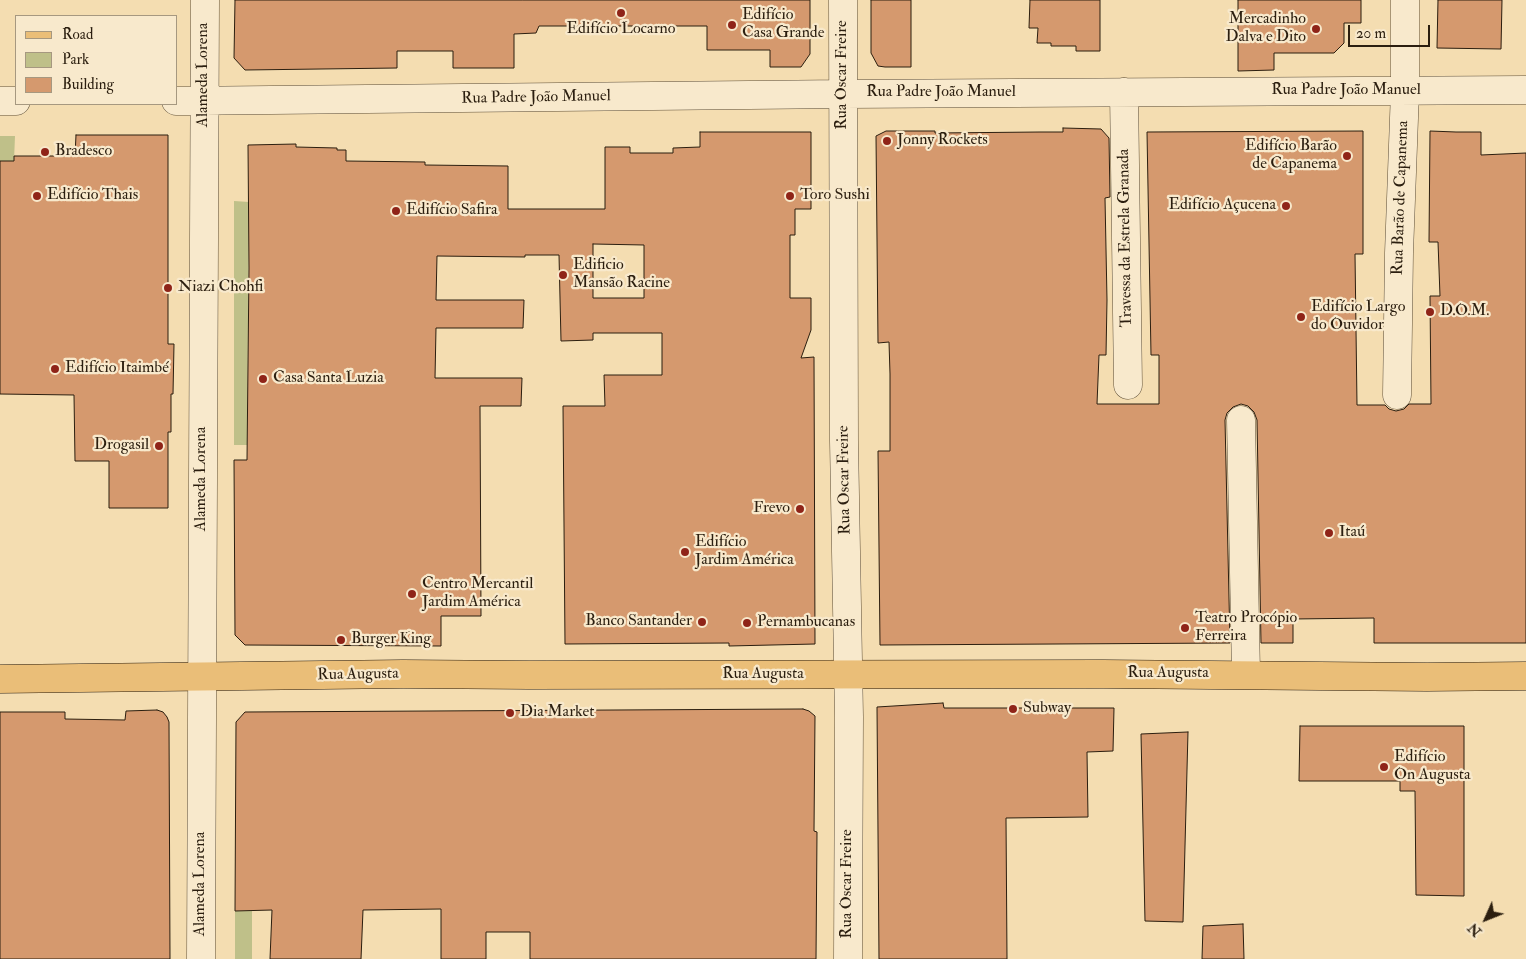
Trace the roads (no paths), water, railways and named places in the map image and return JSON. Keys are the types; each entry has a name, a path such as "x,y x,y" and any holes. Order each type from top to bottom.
{"main road":[{"name":"Rua Augusta","path":"0,679 403,674 503,676 848,674 1526,676"}],"street":[{"name":"Alameda Lorena","path":"201,959 205,0"},
{"name":"Rua Oscar Freire","path":"843,0 848,959"},
{"name":"Rua Barão de Capanema","path":"1396,395 1405,91 1405,0"},
{"name":"Rua Padre João Manuel","path":"178,101 844,94 1526,90"},
{"name":"Travessa da Estrela Granada","path":"1124,92 1128,385"},
{"path":"0,101 15,101"},
{"path":"1241,420 1246,674"}],"place":[{"name":"Edifício Locarno","path":"621,13"},
{"name":"Edifício Casa Grande","path":"732,25"},
{"name":"Mercadinho Dalva e Dito","path":"1316,29"},
{"name":"Jonny Rockets","path":"887,141"},
{"name":"Bradesco","path":"45,152"},
{"name":"Edifício Barão de Capanema","path":"1347,156"},
{"name":"Edifício Thais","path":"37,196"},
{"name":"Toro Sushi","path":"790,196"},
{"name":"Edifício Açucena","path":"1286,206"},
{"name":"Edifício Safira","path":"396,211"},
{"name":"Edificio Mansão Racine","path":"563,275"},
{"name":"Niazi Chohfi","path":"168,288"},
{"name":"D.O.M.","path":"1430,312"},
{"name":"Edifício Largo do Ouvidor","path":"1301,317"},
{"name":"Edifício Itaimbé","path":"55,369"},
{"name":"Casa Santa Luzia","path":"263,379"},
{"name":"Drogasil","path":"159,446"},
{"name":"Frevo","path":"800,509"},
{"name":"Itaú","path":"1329,533"},
{"name":"Edifício Jardim América","path":"685,552"},
{"name":"Centro Mercantil Jardim América","path":"412,594"},
{"name":"Banco Santander","path":"702,622"},
{"name":"Pernambucanas","path":"747,623"},
{"name":"Teatro Procópio Ferreira","path":"1185,628"},
{"name":"Burger King","path":"341,640"},
{"name":"Subway","path":"1013,709"},
{"name":"Dia Market","path":"510,713"},
{"name":"Edifício On Augusta","path":"1384,767"}]}
